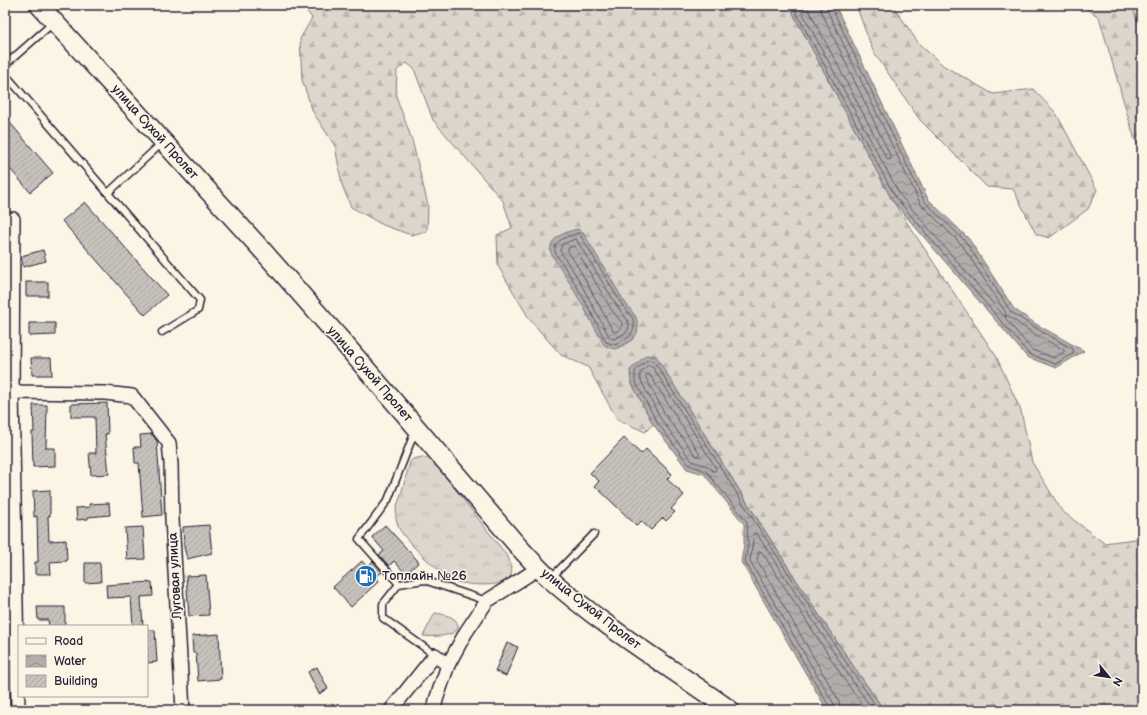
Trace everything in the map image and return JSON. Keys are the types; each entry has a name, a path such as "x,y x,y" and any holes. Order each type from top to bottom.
{"main road":[{"name":"улица Сухой Пролет","path":"39,5 342,341 518,546 544,573 602,621 730,710"}],"street":[{"path":"13,219 8,392 18,710"},
{"name":"Луговая улица","path":"8,392 105,393 132,396 168,443 171,464 172,519 183,710"},
{"path":"434,710 448,665 466,632 487,601 544,573"},
{"path":"391,710 435,655 448,665"}],"lane":[{"path":"5,65 54,22"},
{"path":"5,74 200,300 198,310 162,332"},
{"path":"108,193 163,142"},
{"path":"399,584 359,539 388,500 416,427"},
{"path":"544,573 594,534"},
{"path":"435,655 383,618 383,604 399,584 424,580 487,601"}],"green space":[{"path":"302,5 790,5 892,200 996,356 1021,411 1032,462 1062,511 1104,543 1135,539 1142,543 1142,710 884,710 796,579 656,357 631,382 653,424 645,432 617,419 588,367 561,355 530,320 498,266 497,235 512,228 503,201 433,120 414,69 407,63 397,70 396,96 412,140 428,205 427,231 411,235 383,225 351,207 342,185 335,146 313,112 302,80 300,39 312,18"},
{"path":"862,5 889,5 894,7 919,44 944,66 993,94 1033,89 1056,113 1097,190 1088,209 1049,238 1036,234 1013,189 987,187 920,120 873,51 857,8"},
{"path":"1081,5 1132,5 1142,35 1142,155 1134,137 1099,17"},
{"path":"422,457 428,458 435,463 508,557 512,570 508,579 495,584 486,585 457,582 443,574 402,534 396,520 397,507 410,462 413,459"},
{"path":"435,613 455,620 458,625 456,630 453,633 443,636 423,636"}],"water":[{"path":"790,5 835,5 928,199 969,239 1014,309 1036,324 1084,351 1056,368 1027,357 892,200"},
{"path":"578,229 584,234 624,301 636,317 638,326 637,333 632,340 616,349 604,345 577,296 553,257 550,249 558,236"},
{"path":"646,355 656,356 796,579 884,710 827,710 741,562 744,544 744,524 704,474 687,469 653,424 631,382 630,370"}],"building":[{"path":"5,117 53,173 30,192 5,163"},
{"path":"85,202 167,295 145,315 62,221"},
{"path":"43,250 46,261 23,267 21,256"},
{"path":"26,282 48,282 48,296 26,296"},
{"path":"29,323 55,323 55,335 29,336"},
{"path":"31,358 51,358 52,375 32,375"},
{"path":"107,403 108,434 105,434 109,474 91,475 89,453 96,453 95,417 71,417 71,404"},
{"path":"33,405 47,405 46,448 55,448 55,466 33,467"},
{"path":"152,434 157,441 162,515 143,517 139,463 135,463 134,447 141,447 140,435"},
{"path":"624,438 641,454 646,449 672,474 667,479 684,495 671,509 675,512 666,521 663,518 651,530 641,521 637,526 595,486 599,481 590,473"},
{"path":"50,490 50,516 48,516 49,541 66,540 67,561 50,562 51,574 35,574 35,562 38,562 37,516 34,517 33,491"},
{"path":"109,503 110,515 88,517 88,519 77,520 76,508 90,507 89,504"},
{"path":"209,525 212,553 187,559 184,547 183,527"},
{"path":"385,525 419,562 406,574 394,561 389,566 379,555 384,551 372,537"},
{"path":"143,527 145,559 127,560 125,528"},
{"path":"362,561 367,567 373,561 382,572 376,577 379,581 351,607 333,587"},
{"path":"85,563 100,563 101,582 85,583"},
{"path":"206,575 209,615 189,616 186,576"},
{"path":"152,582 153,596 141,597 143,625 133,625 131,597 107,598 106,585"},
{"path":"37,607 65,607 65,625 49,625 48,620 38,620"},
{"path":"148,630 155,630 157,662 148,663"},
{"path":"219,634 221,679 198,681 196,653 193,653 192,636"},
{"path":"507,643 518,647 506,676 495,671"},
{"path":"317,667 328,689 319,694 308,672"}],"place":[{"name":"Топлайн №26","path":"366,576"}]}
